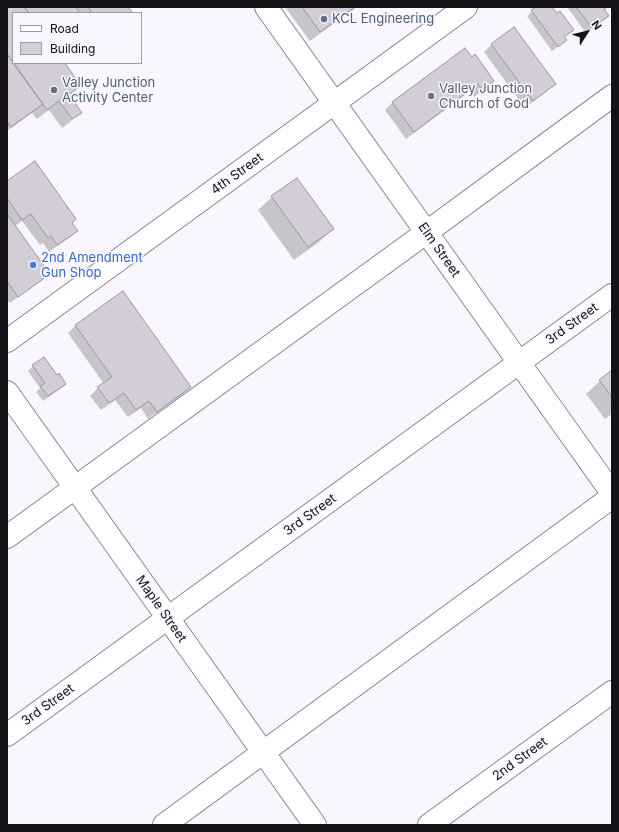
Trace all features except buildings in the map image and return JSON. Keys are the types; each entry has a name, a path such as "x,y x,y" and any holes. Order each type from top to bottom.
{"street":[{"name":"Elm Street","path":"266,7 612,493"},
{"name":"4th Street","path":"7,341 466,7"},
{"path":"7,537 612,96"},
{"name":"3rd Street","path":"7,735 612,294"},
{"name":"Maple Street","path":"7,392 315,825"},
{"path":"164,825 612,497"},
{"name":"2nd Street","path":"429,825 612,692"}],"place":[{"name":"KCL Engineering","path":"324,19"},
{"name":"Valley Junction Activity Center","path":"54,90"},
{"name":"Valley Junction Church of God","path":"431,96"},
{"name":"2nd Amendment Gun Shop","path":"33,265"}]}
